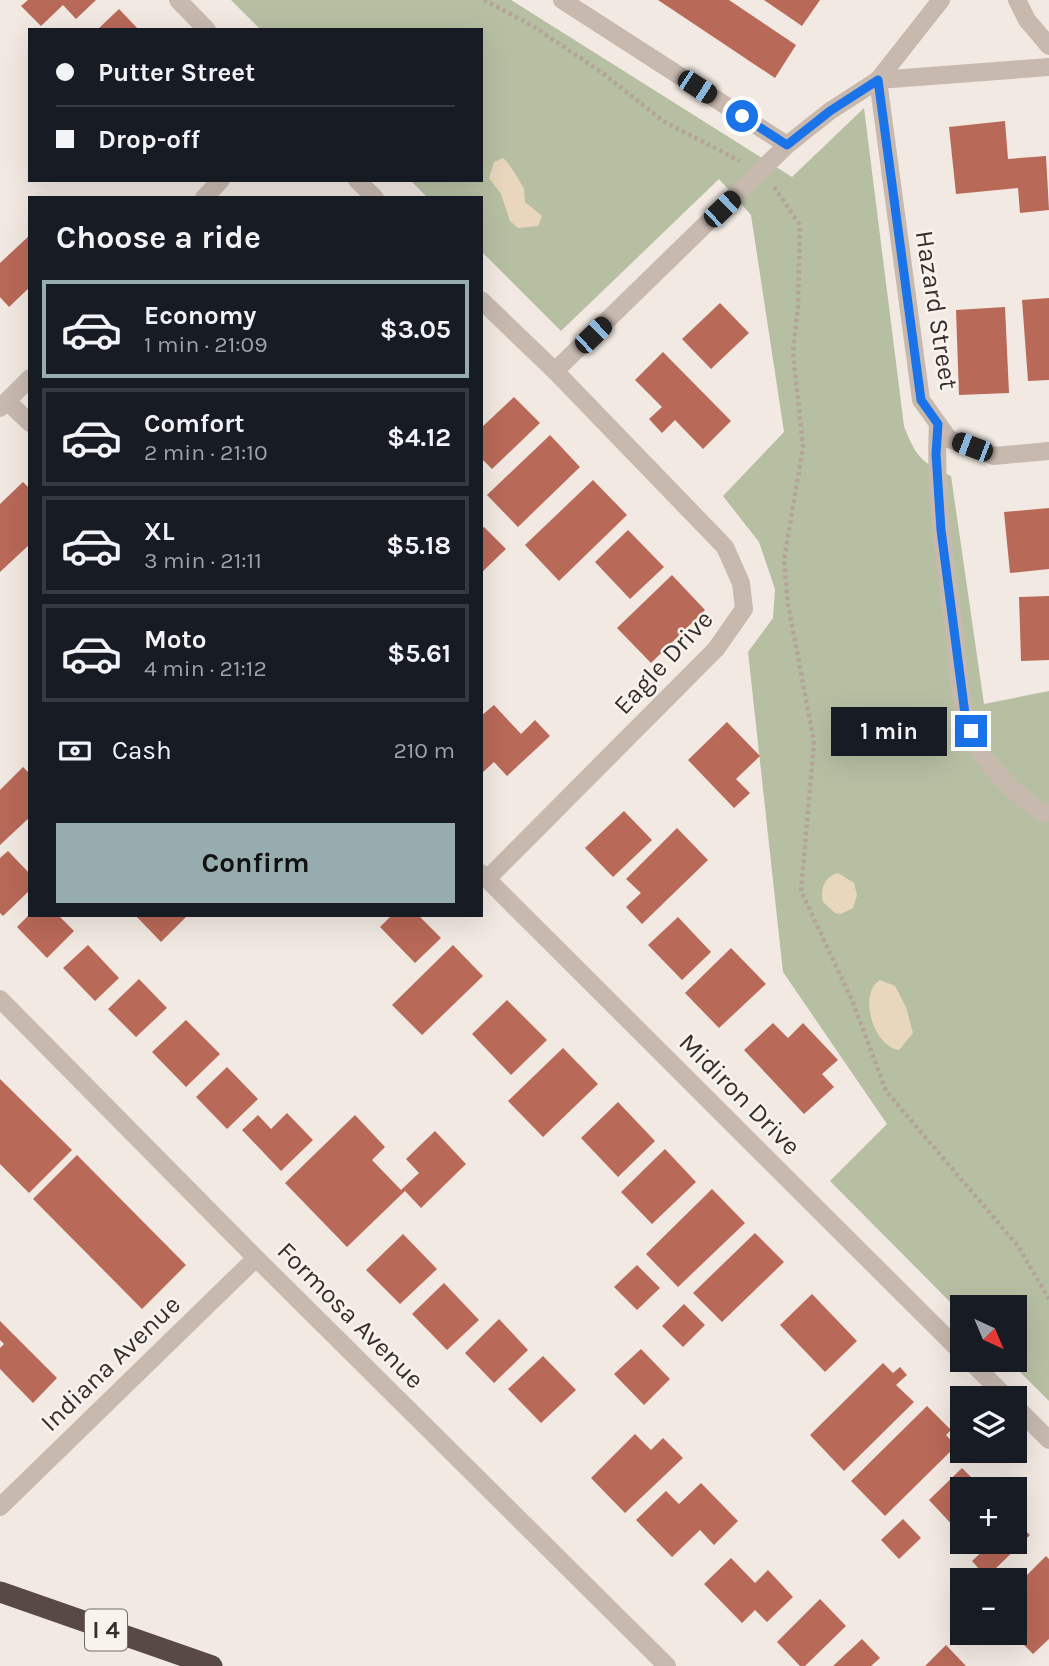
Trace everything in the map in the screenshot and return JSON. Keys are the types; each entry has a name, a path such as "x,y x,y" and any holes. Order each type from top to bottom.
{"highway":[{"name":"I 4","path":"0,1592 212,1666"}],"street":[{"path":"178,0 205,28"},
{"path":"562,0 787,145"},
{"path":"483,302 555,371 787,145 830,111 878,80 942,0"},
{"path":"1017,0 1027,20 1049,46"},
{"path":"878,80 1049,68"},
{"name":"Hazard Street","path":"878,80 921,400 949,439 994,456 1049,451"},
{"path":"206,196 219,182"},
{"path":"359,182 373,196"},
{"name":"Eagle Drive","path":"484,876 716,649 744,609 741,583 726,547 555,371"},
{"path":"28,380 4,405 28,422"},
{"path":"938,424 936,454 941,530 965,714 977,747 1019,797 1043,814 1049,813"},
{"name":"Midiron Drive","path":"484,876 950,1341"},
{"name":"Formosa Avenue","path":"0,999 256,1258 667,1666"},
{"name":"Indiana Avenue","path":"0,1507 256,1258"},
{"path":"981,1372 995,1386"},
{"path":"1027,1418 1049,1440"}],"path":[{"path":"484,0 533,26 604,74 663,121 760,173 775,188 800,225 799,306 793,353 803,447 784,560 788,604 814,742 801,891 852,1000 886,1091 1018,1246 1049,1299"}],"green space":[{"path":"231,0 511,0 792,177 864,108 904,426 912,444 926,463 951,476 984,704 1049,691 1049,1401 1020,1372 1027,1372 1027,1295 950,1295 950,1302 830,1181 887,1124 783,972 748,652 773,618 775,589 759,542 723,496 784,432 751,215 719,179 561,331 483,253 483,196 426,196 412,182 483,182 483,28 259,28"}],"sand":[{"path":"503,158 524,189 525,202 542,216 538,226 518,228 510,221 501,194 489,178 494,162"},
{"path":"838,873 854,883 857,895 853,908 841,914 835,913 823,902 822,897 826,881"},
{"path":"880,980 895,986 906,1007 913,1033 899,1050 882,1040 871,1019 870,996 873,987"}],"building":[{"path":"28,0 96,0 76,19 63,5 41,26 21,6"},
{"path":"658,0 729,0 796,45 775,78"},
{"path":"764,0 820,0 802,26"},
{"path":"119,9 137,28 99,28"},
{"path":"1005,121 1008,159 1046,156 1049,210 1020,213 1018,188 956,194 949,127"},
{"path":"28,237 28,289 9,307 0,297 0,263"},
{"path":"1049,298 1049,380 1028,381 1022,300"},
{"path":"720,303 749,333 711,369 682,339"},
{"path":"1005,307 1009,393 959,395 956,310"},
{"path":"663,352 731,421 703,449 675,420 662,433 649,419 662,407 635,380"},
{"path":"514,397 540,423 492,469 483,460 483,426"},
{"path":"550,435 580,467 518,527 487,495"},
{"path":"593,480 627,515 559,581 525,545"},
{"path":"23,482 28,487 28,546 0,572 0,504"},
{"path":"1049,508 1049,569 1010,573 1004,512"},
{"path":"483,528 506,549 483,571"},
{"path":"628,530 664,567 630,599 595,562"},
{"path":"672,575 705,610 651,663 617,628"},
{"path":"1049,596 1049,660 1021,661 1019,597"},
{"path":"494,705 521,734 535,720 550,736 507,776 494,762 483,772 483,714"},
{"path":"727,722 760,756 736,779 750,793 734,808 688,760"},
{"path":"23,767 28,772 28,819 0,845 0,790"},
{"path":"624,811 652,840 613,877 585,848"},
{"path":"677,828 708,860 642,924 626,907 641,893 626,879"},
{"path":"8,851 28,872 28,892 3,916 0,913 0,858"},
{"path":"28,916 60,917 74,931 47,958 17,927"},
{"path":"137,917 186,917 161,942"},
{"path":"390,917 420,917 441,938 415,963 380,927"},
{"path":"678,917 711,952 682,980 648,945"},
{"path":"88,945 119,978 95,1001 63,968"},
{"path":"453,945 483,976 422,1035 392,1005"},
{"path":"731,948 766,984 719,1028 685,993"},
{"path":"139,979 167,1008 136,1037 108,1009"},
{"path":"507,1000 547,1040 511,1075 472,1034"},
{"path":"186,1020 220,1054 186,1087 152,1052"},
{"path":"773,1023 788,1038 803,1023 838,1060 822,1074 834,1087 804,1114 744,1050"},
{"path":"563,1048 598,1084 543,1137 508,1101"},
{"path":"227,1067 258,1099 227,1129 196,1097"},
{"path":"0,1079 72,1150 29,1193 0,1164"},
{"path":"618,1102 655,1141 618,1177 581,1138"},
{"path":"287,1113 313,1140 281,1171 242,1130 258,1115 271,1129"},
{"path":"355,1115 385,1147 372,1160 401,1190 419,1173 406,1159 435,1131 466,1164 421,1208 405,1191 347,1247 285,1183"},
{"path":"665,1149 696,1182 652,1224 621,1192"},
{"path":"77,1155 186,1265 142,1309 33,1199"},
{"path":"712,1189 745,1223 678,1287 646,1254"},
{"path":"755,1233 784,1262 722,1322 693,1293"},
{"path":"403,1234 437,1269 400,1304 366,1270"},
{"path":"637,1265 660,1288 637,1310 614,1287"},
{"path":"444,1283 479,1320 447,1350 412,1314"},
{"path":"812,1294 857,1341 825,1372 780,1325"},
{"path":"684,1304 705,1325 683,1347 662,1326"},
{"path":"499,1319 528,1350 494,1383 465,1353"},
{"path":"0,1321 57,1378 33,1403 0,1369 0,1348 4,1344 0,1340"},
{"path":"641,1349 670,1379 644,1405 614,1374"},
{"path":"543,1356 576,1390 541,1423 508,1389"},
{"path":"883,1363 893,1373 900,1367 907,1375 896,1385 914,1402 844,1471 810,1435"},
{"path":"927,1406 950,1429 946,1435 950,1439 950,1452 885,1516 851,1481"},
{"path":"635,1434 651,1450 663,1438 683,1458 625,1513 591,1478"},
{"path":"962,1468 971,1477 953,1477"},
{"path":"950,1480 950,1522 929,1500"},
{"path":"701,1483 738,1521 714,1545 700,1530 672,1557 636,1520 666,1491 679,1504"},
{"path":"903,1519 921,1538 899,1559 881,1540"},
{"path":"979,1554 1010,1554 996,1568 978,1568 972,1561"},
{"path":"1046,1556 1049,1559 1049,1639 1033,1654 1024,1645 1027,1645 1027,1575"},
{"path":"731,1558 755,1583 768,1570 793,1597 767,1622 755,1610 742,1623 704,1584"},
{"path":"820,1599 846,1626 805,1666 800,1666 777,1642"},
{"path":"862,1639 880,1658 871,1666 833,1666"},
{"path":"946,1645 966,1666 925,1666"}],"route":[{"path":"742,116 787,145 830,111 878,80 921,400 938,424 936,454 941,530 965,714 971,731"}]}
